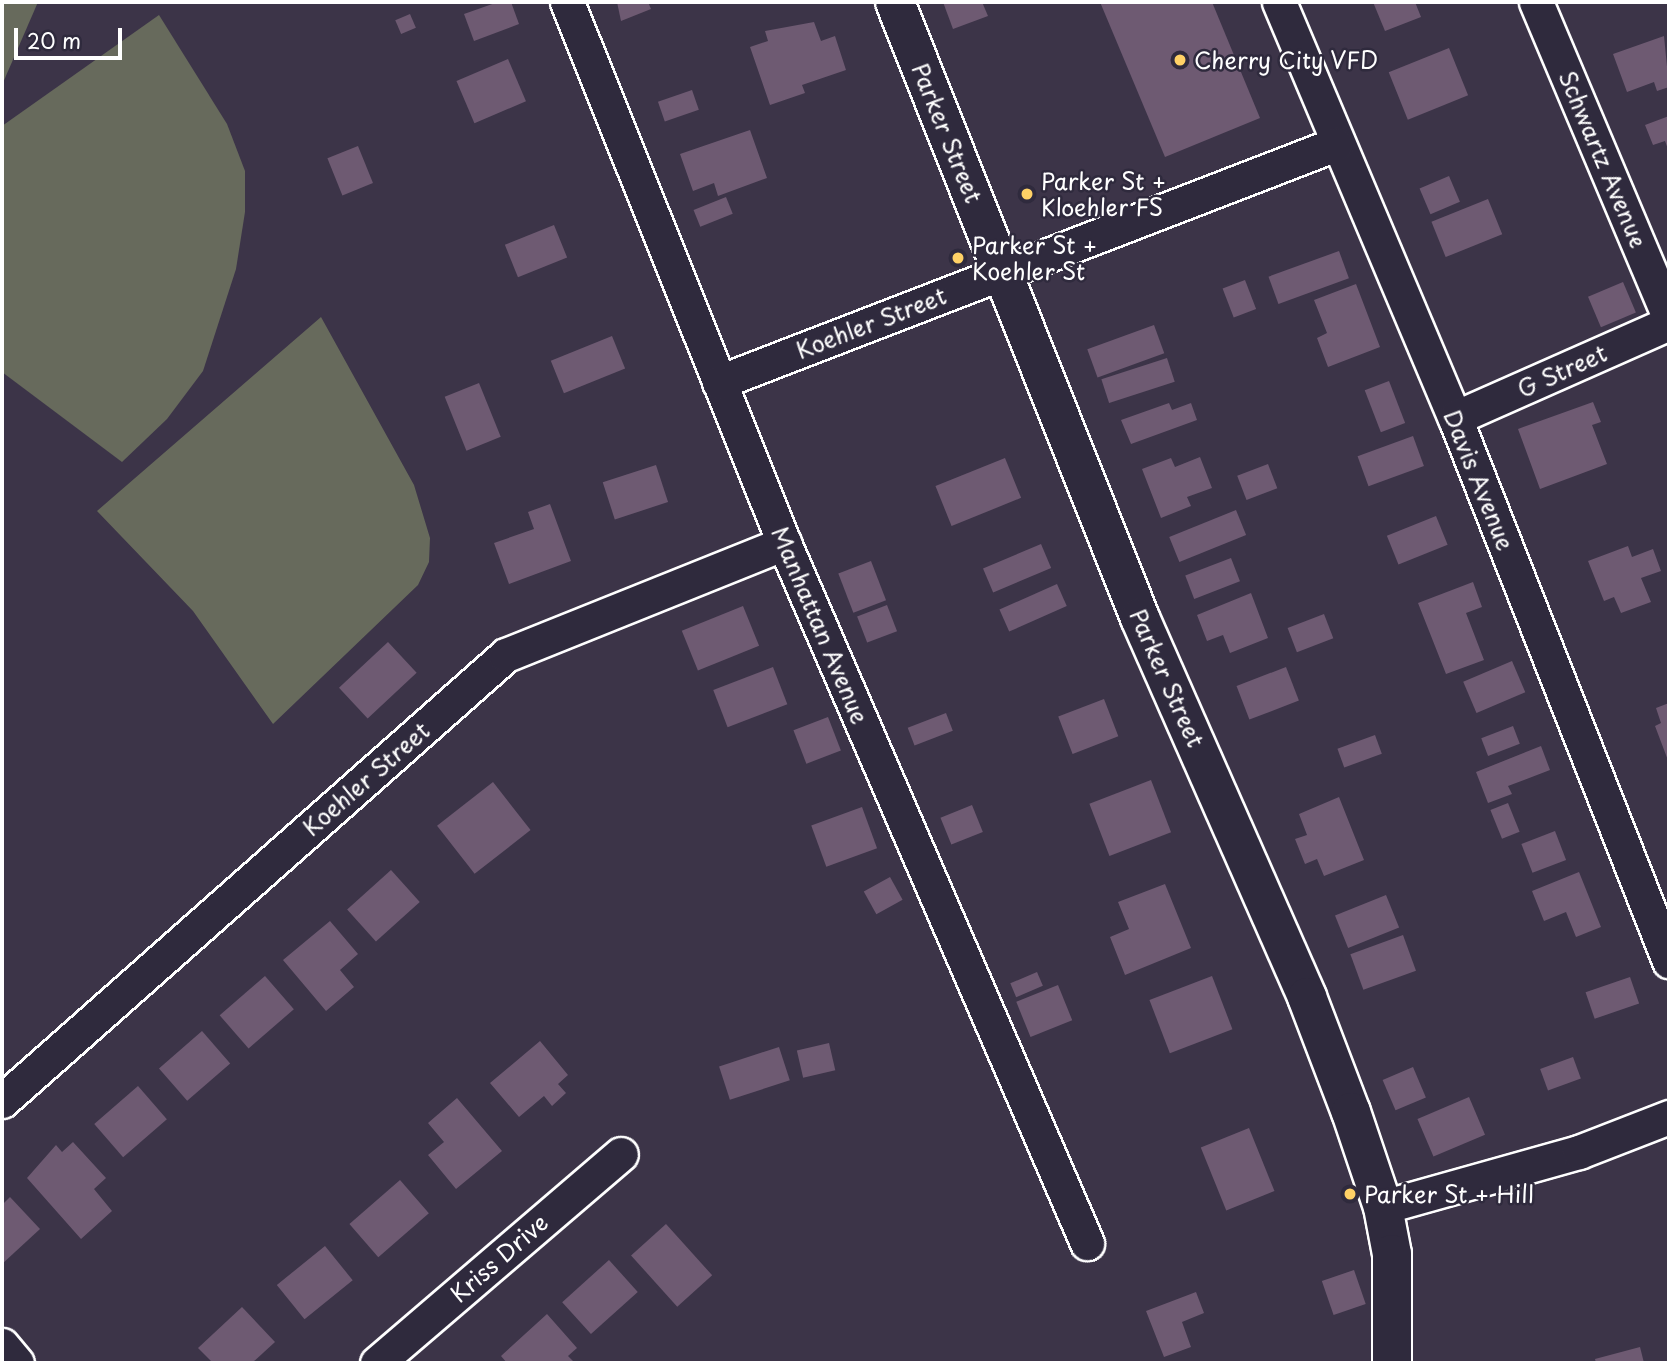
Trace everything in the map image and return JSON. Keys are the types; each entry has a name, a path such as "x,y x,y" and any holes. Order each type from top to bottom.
{"street":[{"name":"Manhattan Avenue","path":"566,2 784,543 1087,1243"},
{"name":"Parker Street","path":"895,2 1140,618 1307,997 1383,1207 1392,1254 1392,1363"},
{"name":"Davis Avenue","path":"1279,2 1336,144 1455,418 1669,961"},
{"name":"Schwartz Avenue","path":"1536,2 1669,317"},
{"name":"Koehler Street","path":"719,382 1336,144"},
{"name":"G Street","path":"1455,418 1669,323"},
{"name":"Koehler Street","path":"2,1101 506,655 784,543"},
{"path":"1383,1207 1579,1152 1669,1117"},
{"name":"Kriss Drive","path":"377,1363 621,1154"},
{"path":"2,1345 17,1363"}],"green space":[{"path":"2,2 38,2 2,85"},
{"path":"159,15 227,124 245,171 245,212 236,269 203,371 167,419 122,462 2,372 2,126"},
{"path":"321,317 414,485 430,538 429,562 418,585 273,724 193,611 97,511"}],"building":[{"path":"498,2 511,2 519,24 474,41 464,14"},
{"path":"617,2 648,2 651,9 621,21"},
{"path":"943,2 982,2 988,16 953,29"},
{"name":"Cherry City VFD","path":"1100,2 1212,2 1260,118 1165,157"},
{"path":"1373,2 1415,2 1421,17 1385,31"},
{"path":"410,14 416,28 401,34 395,20"},
{"path":"814,22 821,41 835,36 846,70 802,85 805,93 770,105 750,47 768,41 765,31"},
{"path":"1664,36 1669,87 1657,91 1654,82 1627,92 1613,54"},
{"path":"1449,48 1468,95 1408,120 1389,72"},
{"path":"508,59 526,101 474,123 456,81"},
{"path":"692,90 699,110 665,122 658,102"},
{"path":"1669,116 1669,152 1665,141 1653,145 1645,125"},
{"path":"750,130 767,178 718,196 714,183 693,191 680,154"},
{"path":"358,146 373,183 342,195 327,158"},
{"path":"1449,176 1460,202 1430,214 1420,189"},
{"path":"726,197 733,214 700,227 694,210"},
{"path":"1488,199 1502,234 1446,257 1431,222"},
{"path":"554,225 567,257 518,277 505,245"},
{"path":"1339,251 1349,278 1278,304 1269,277"},
{"path":"1245,280 1256,309 1234,318 1223,289"},
{"path":"1623,282 1636,312 1601,327 1588,297"},
{"path":"1356,284 1380,347 1328,367 1317,338 1327,333 1314,300"},
{"path":"1154,325 1164,353 1098,377 1087,349"},
{"path":"612,336 625,368 564,393 551,361"},
{"path":"1167,358 1175,382 1109,403 1101,379"},
{"path":"1389,381 1405,423 1381,432 1365,390"},
{"path":"479,383 501,437 466,451 445,397"},
{"path":"1593,402 1601,422 1592,425 1607,464 1540,489 1518,429"},
{"path":"1169,403 1172,410 1191,403 1197,420 1131,444 1121,420"},
{"path":"1413,436 1424,466 1369,486 1358,456"},
{"path":"1200,457 1212,488 1187,497 1191,506 1161,518 1142,469 1171,458 1175,467"},
{"path":"1005,458 1021,498 952,526 935,486"},
{"path":"1268,464 1277,488 1247,500 1237,476"},
{"path":"656,465 668,502 615,519 603,482"},
{"path":"550,504 571,561 509,584 494,543 534,529 528,512"},
{"path":"1236,510 1246,535 1179,562 1169,537"},
{"path":"1436,516 1448,545 1398,565 1387,536"},
{"path":"1041,544 1051,568 993,593 983,569"},
{"path":"1628,546 1632,557 1653,549 1661,571 1641,578 1651,602 1621,613 1614,597 1604,601 1588,561"},
{"path":"1231,558 1240,581 1194,599 1185,576"},
{"path":"871,561 886,600 853,613 838,574"},
{"path":"1473,582 1482,607 1466,613 1484,660 1446,674 1418,603"},
{"path":"1057,584 1067,606 1009,632 999,610"},
{"path":"1251,593 1268,638 1230,653 1223,635 1207,641 1197,615"},
{"path":"887,605 897,631 867,643 857,616"},
{"path":"743,606 759,646 698,671 682,631"},
{"path":"1324,614 1333,638 1297,652 1288,628"},
{"path":"388,642 417,673 368,718 339,688"},
{"path":"1512,661 1525,692 1476,713 1463,682"},
{"path":"773,667 787,704 728,727 713,690"},
{"path":"1286,667 1299,701 1249,720 1237,686"},
{"path":"1104,699 1118,736 1073,754 1058,717"},
{"path":"1669,703 1669,763 1655,726 1661,723 1656,708"},
{"path":"946,713 953,731 915,745 908,728"},
{"path":"828,717 841,751 806,764 793,730"},
{"path":"1513,726 1520,744 1488,756 1481,738"},
{"path":"1375,735 1382,754 1344,767 1337,749"},
{"path":"1541,746 1550,770 1508,786 1512,794 1488,803 1476,772"},
{"path":"1151,780 1171,832 1109,856 1089,804"},
{"path":"493,782 531,830 475,874 437,826"},
{"path":"1339,797 1364,860 1324,876 1317,859 1305,864 1295,839 1307,835 1299,814"},
{"path":"1508,803 1520,832 1502,839 1490,810"},
{"path":"972,805 983,832 951,845 940,818"},
{"path":"862,807 877,848 826,867 811,825"},
{"path":"1555,831 1566,860 1533,873 1521,844"},
{"path":"391,870 420,902 376,941 347,909"},
{"path":"1579,872 1601,927 1576,937 1566,912 1544,921 1532,891"},
{"path":"890,877 903,900 876,914 864,892"},
{"path":"1165,884 1191,948 1125,975 1110,937 1129,929 1118,902"},
{"path":"1386,895 1399,927 1348,948 1335,916"},
{"path":"330,921 358,954 340,970 354,987 326,1011 283,960"},
{"path":"1403,935 1416,971 1363,990 1350,954"},
{"path":"1037,972 1043,986 1016,997 1010,983"},
{"path":"265,976 294,1009 249,1049 220,1015"},
{"path":"1212,976 1232,1029 1170,1053 1149,1000"},
{"path":"1630,977 1639,1003 1595,1019 1586,992"},
{"path":"1058,985 1072,1020 1031,1037 1016,1002"},
{"path":"202,1031 230,1063 187,1101 159,1068"},
{"path":"540,1041 568,1075 558,1084 566,1093 552,1106 544,1096 519,1117 490,1083"},
{"path":"829,1043 835,1070 803,1078 797,1050"},
{"path":"779,1047 790,1080 730,1100 719,1066"},
{"path":"1573,1057 1581,1079 1548,1091 1540,1069"},
{"path":"1413,1067 1426,1097 1396,1110 1383,1080"},
{"path":"138,1086 167,1119 123,1157 94,1124"},
{"path":"1469,1097 1485,1135 1433,1157 1417,1119"},
{"path":"457,1098 502,1151 456,1189 428,1155 444,1142 428,1123"},
{"path":"1249,1128 1274,1191 1226,1211 1201,1147"},
{"path":"73,1142 106,1178 94,1189 112,1211 81,1239 27,1178 56,1145 62,1152"},
{"path":"400,1180 429,1213 378,1257 349,1224"},
{"path":"10,1197 40,1229 2,1264 2,1205"},
{"path":"666,1224 712,1275 677,1307 631,1255"},
{"path":"325,1246 353,1280 305,1319 277,1285"},
{"path":"609,1260 638,1292 591,1334 562,1302"},
{"path":"1354,1270 1366,1304 1334,1315 1322,1281"},
{"path":"1196,1292 1204,1313 1182,1322 1191,1347 1164,1357 1146,1311"},
{"path":"242,1307 275,1342 252,1363 213,1363 198,1348"},
{"path":"547,1314 577,1348 568,1356 575,1363 507,1363 501,1356"},
{"path":"1640,1347 1644,1363 1596,1363 1595,1359"}],"place":[{"name":"Cherry City VFD","path":"1180,60"},
{"name":"Parker St + Kloehler FS","path":"1027,194"},
{"name":"Parker St + Koehler St","path":"958,258"},
{"name":"Parker St + Hill","path":"1350,1194"}]}
